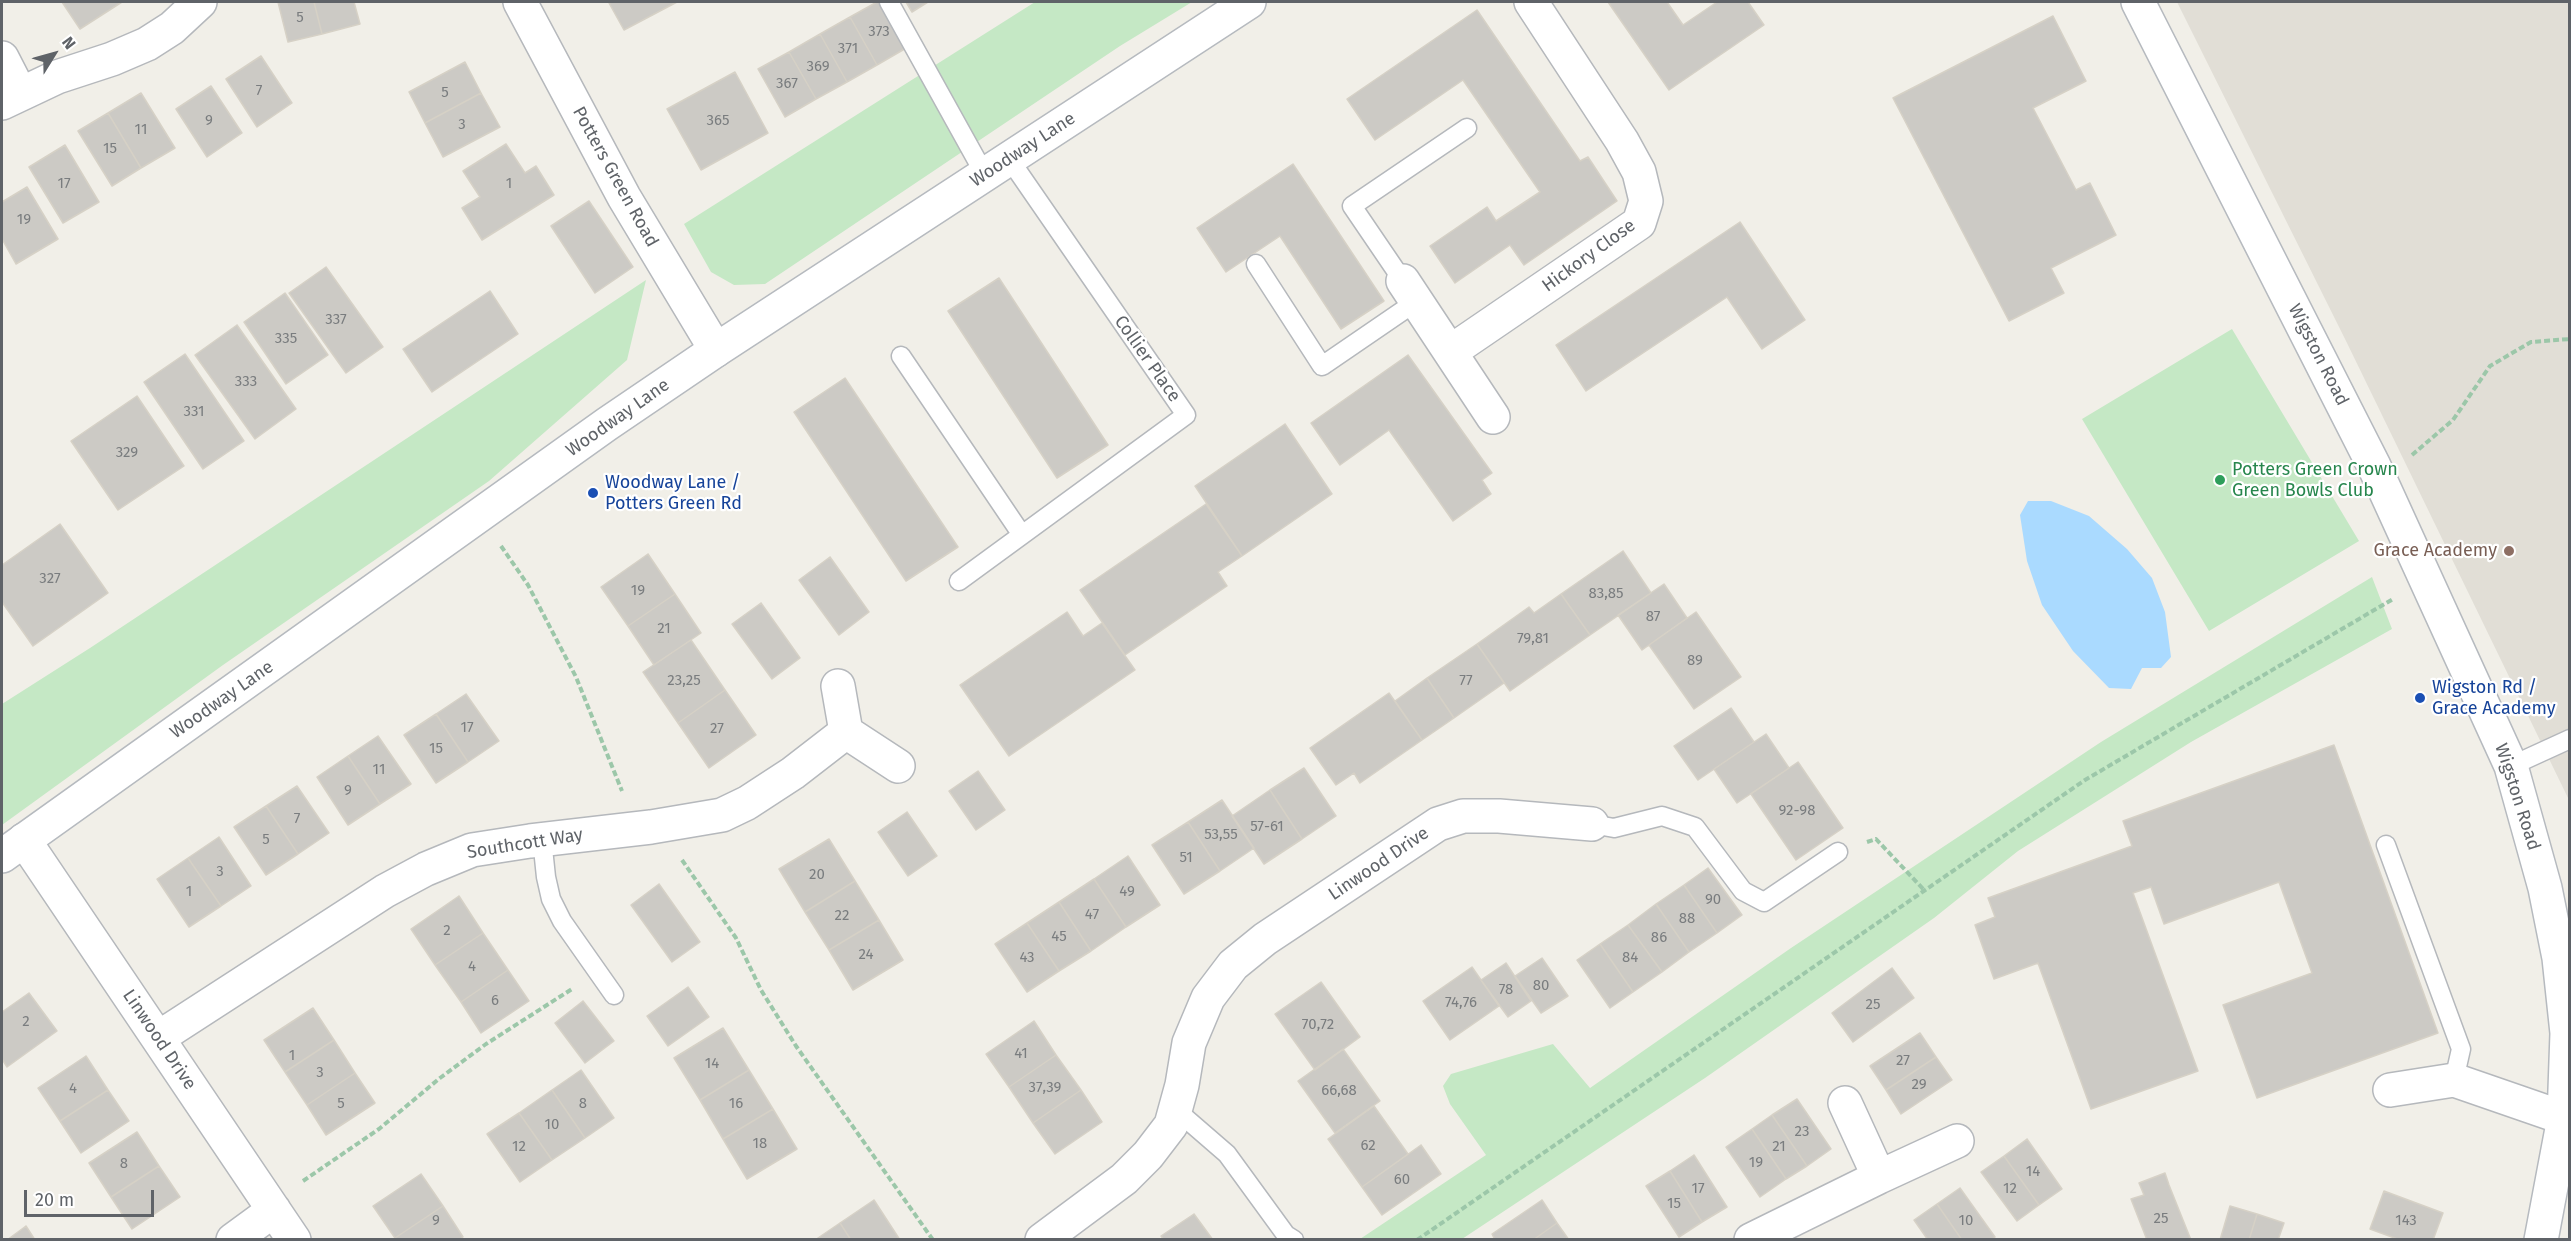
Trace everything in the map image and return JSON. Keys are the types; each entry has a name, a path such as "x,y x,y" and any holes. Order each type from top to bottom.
{"street":[{"path":"2,58 11,98 57,77 112,59 147,44 172,28 200,2"},
{"name":"Potters Green Road","path":"520,2 624,197 716,350"},
{"name":"Woodway Lane","path":"13,848 607,424 716,350 1249,2"},
{"name":"Hickory Close","path":"1450,352 1639,223 1646,201 1639,172 1622,141 1531,2"},
{"name":"Wigston Road","path":"2138,2 2374,466 2511,766 2545,888 2559,958 2568,1033 2562,1168 2541,1239"},
{"path":"1410,291 1493,417"},
{"path":"838,686 846,732 898,766"},
{"name":"Southcott Way","path":"158,1038 385,891 426,869 472,850 542,839 651,827 722,814 747,803 793,773 846,732"},
{"name":"Linwood Drive","path":"1042,1239 1124,1179 1148,1155 1171,1125 1189,1043 1208,998 1233,965 1265,939 1438,824 1463,816 1499,816 1592,824"},
{"name":"Linwood Drive","path":"13,848 158,1038 294,1239"},
{"path":"2390,1090 2454,1080 2564,1118"},
{"path":"1845,1103 1879,1177"},
{"path":"1751,1239 1957,1142"},
{"path":"233,1239 272,1207"}],"lane":[{"path":"889,2 997,168"},
{"path":"1256,264 1322,366 1410,291 1352,206 1467,128"},
{"name":"Collier Place","path":"959,581 1186,415 997,168"},
{"path":"900,356 1022,535"},
{"path":"2511,766 2570,739"},
{"name":"Linwood Drive","path":"1592,824 1614,828 1662,816 1695,826 1743,891 1764,902 1838,852"},
{"path":"542,839 551,899 562,921 614,995"},
{"path":"2386,845 2462,1049 2454,1080"},
{"path":"1175,1109 1227,1154 1286,1235 1294,1239"}],"path":[{"path":"2414,454 2453,420 2490,366 2531,342 2570,339"},
{"path":"480,516 528,585 576,677 622,792 678,856 736,938 761,990 796,1046 933,1239"},
{"path":"1418,1239 2085,780 2425,581"},
{"path":"1838,852 1876,839 1925,891"},
{"path":"272,1207 379,1129 440,1078 486,1044 597,972"}],"shaded area":[{"name":"Grace Academy","path":"2177,2 2569,2 2569,800 2347,343"}],"green space":[{"path":"1035,2 1192,2 1120,46 765,284 734,285 711,272 684,224"},
{"path":"646,280 627,360 489,481 223,665 2,825 2,704"},
{"name":"Potters Green Crown Green Bowls Club","path":"2232,329 2359,541 2209,631 2082,419"},
{"path":"2372,577 2392,629 2191,742 2018,851 1934,918 1705,1078 1462,1239 1360,1239 1486,1155 1450,1104 1443,1086 1451,1074 1553,1044 1590,1088 1791,948 2101,742"}],"water":[{"path":"2028,501 2051,501 2089,516 2127,549 2152,578 2165,612 2171,657 2161,668 2142,668 2131,689 2109,688 2073,651 2042,605 2027,561 2020,515"}],"building":[{"path":"62,2 122,2 80,29"},
{"path":"278,2 314,2 322,34 288,42"},
{"path":"314,2 354,2 360,24 322,34"},
{"path":"677,2 624,30 609,3"},
{"path":"877,2 883,2 908,47 877,65 850,17"},
{"path":"906,2 928,2 912,12"},
{"path":"1608,2 1667,2 1683,25 1717,2 1748,2 1764,25 1669,90"},
{"path":"1477,10 1580,161 1588,157 1617,201 1524,265 1510,245 1455,283 1430,246 1487,207 1496,221 1540,192 1463,80 1375,140 1347,99"},
{"path":"2053,16 2086,81 2033,108 2076,190 2090,183 2116,235 2051,268 2064,293 2009,321 1893,98"},
{"path":"850,17 877,65 847,82 820,34"},
{"path":"820,34 847,82 816,99 789,52"},
{"path":"789,52 816,99 785,117 758,69"},
{"path":"261,56 292,103 257,127 226,79"},
{"path":"465,62 481,93 425,123 409,92"},
{"path":"735,72 768,133 701,170 667,109"},
{"path":"211,86 242,133 207,157 176,109"},
{"path":"141,93 175,148 141,168 108,113"},
{"path":"481,93 500,127 443,157 425,123"},
{"path":"108,113 141,168 112,186 78,131"},
{"path":"506,144 525,173 536,166 554,195 482,240 462,208 480,197 463,171"},
{"path":"65,145 99,202 63,223 29,167"},
{"path":"1293,164 1384,301 1341,329 1280,236 1226,272 1197,228"},
{"path":"27,187 58,239 16,264 2,239 2,202"},
{"path":"589,201 633,267 595,293 551,226"},
{"path":"1740,222 1805,320 1762,349 1727,297 1586,391 1556,345"},
{"path":"326,267 383,347 346,373 289,293"},
{"path":"999,278 1108,445 1057,478 948,311"},
{"path":"490,291 518,334 432,392 403,349"},
{"path":"285,293 328,355 286,384 244,322"},
{"path":"237,325 296,409 255,439 195,355"},
{"path":"185,354 244,441 203,469 144,382"},
{"path":"1408,355 1492,473 1482,480 1491,494 1453,521 1389,430 1340,465 1311,423"},
{"path":"845,378 958,547 906,581 794,412"},
{"path":"137,396 184,466 118,510 71,441"},
{"path":"1285,424 1332,494 1242,556 1195,486"},
{"path":"1206,504 1242,556 1218,572 1227,586 1125,655 1080,590"},
{"path":"60,524 108,593 33,646 2,602 2,565"},
{"path":"1623,551 1651,593 1590,635 1561,594"},
{"path":"648,554 675,594 628,626 601,587"},
{"path":"830,557 869,612 839,635 799,580"},
{"path":"1664,584 1687,618 1642,650 1618,615"},
{"path":"675,594 701,633 654,665 628,626"},
{"path":"1561,594 1590,635 1510,691 1477,644 1529,607 1534,613"},
{"path":"761,603 800,658 772,679 732,624"},
{"path":"1067,612 1083,636 1102,623 1135,670 1009,756 960,685"},
{"path":"1696,612 1741,677 1694,709 1649,645"},
{"path":"691,640 725,690 678,723 643,672"},
{"path":"1477,644 1504,683 1454,718 1427,678"},
{"path":"1427,678 1454,718 1422,740 1395,701"},
{"path":"725,690 756,735 709,768 678,723"},
{"path":"1389,693 1422,740 1360,783 1354,773 1336,785 1310,748"},
{"path":"466,694 499,741 468,762 436,714"},
{"path":"1731,708 1754,742 1698,780 1674,746"},
{"path":"436,714 468,762 436,783 404,735"},
{"path":"1766,734 1789,768 1737,803 1714,769"},
{"path":"378,736 411,784 380,804 348,756"},
{"path":"2334,745 2438,1033 2257,1098 2223,1005 2312,973 2279,882 2164,924 2151,887 2133,893 2198,1071 2091,1109 2038,963 1994,979 1975,925 1995,917 1988,898 2132,846 2123,821"},
{"path":"348,756 380,804 348,825 317,777"},
{"path":"1798,762 1843,828 1796,860 1751,794"},
{"path":"1304,768 1336,816 1302,839 1270,790"},
{"path":"978,771 1005,810 976,830 949,791"},
{"path":"297,786 329,833 298,854 266,806"},
{"path":"1270,790 1302,839 1264,864 1232,816"},
{"path":"1222,800 1254,848 1220,871 1188,822"},
{"path":"266,806 298,854 266,875 234,827"},
{"path":"907,812 937,856 908,876 878,832"},
{"path":"1188,822 1220,871 1184,894 1152,845"},
{"path":"219,837 251,886 221,906 188,858"},
{"path":"829,839 855,881 805,912 779,869"},
{"path":"1128,856 1160,905 1126,927 1094,879"},
{"path":"188,858 221,906 189,927 157,879"},
{"path":"1708,868 1742,915 1717,933 1684,885"},
{"path":"1094,879 1126,927 1091,951 1059,902"},
{"path":"855,881 879,920 829,950 805,912"},
{"path":"659,884 700,942 672,962 631,905"},
{"path":"1684,885 1717,933 1689,952 1656,904"},
{"path":"459,896 483,933 435,965 411,929"},
{"path":"1059,902 1091,951 1059,971 1027,923"},
{"path":"1656,904 1689,952 1662,972 1628,925"},
{"path":"879,920 903,960 853,990 829,950"},
{"path":"1027,923 1059,971 1027,992 995,944"},
{"path":"1628,925 1662,972 1633,992 1600,944"},
{"path":"483,933 508,970 461,1002 435,965"},
{"path":"1600,944 1633,992 1610,1008 1577,960"},
{"path":"1542,958 1568,996 1541,1013 1515,976"},
{"path":"1506,963 1531,1001 1508,1017 1481,980"},
{"path":"1472,967 1499,1006 1450,1040 1423,1001"},
{"path":"1892,968 1914,998 1853,1042 1832,1013"},
{"path":"508,970 529,1001 481,1033 461,1002"},
{"path":"1321,982 1360,1037 1315,1070 1275,1014"},
{"path":"688,987 709,1017 668,1046 647,1016"},
{"path":"29,993 57,1031 7,1067 2,1059 2,1012"},
{"path":"583,1001 614,1041 585,1063 555,1023"},
{"path":"313,1008 334,1040 285,1072 264,1040"},
{"path":"1034,1021 1056,1055 1009,1087 986,1054"},
{"path":"723,1028 749,1070 700,1100 674,1058"},
{"path":"1920,1033 1936,1057 1886,1090 1870,1066"},
{"path":"334,1040 355,1073 307,1105 285,1072"},
{"path":"1343,1049 1380,1101 1335,1133 1298,1081"},
{"path":"1056,1055 1081,1090 1033,1123 1009,1087"},
{"path":"86,1056 108,1090 60,1121 38,1088"},
{"path":"1936,1057 1952,1080 1901,1114 1886,1090"},
{"path":"581,1070 614,1118 585,1138 552,1090"},
{"path":"749,1070 773,1109 723,1139 700,1100"},
{"path":"355,1073 375,1103 326,1135 307,1105"},
{"path":"108,1090 129,1121 81,1153 60,1121"},
{"path":"552,1090 585,1138 552,1160 519,1113"},
{"path":"1081,1090 1102,1122 1055,1154 1033,1123"},
{"path":"1797,1099 1831,1149 1807,1166 1772,1115"},
{"path":"1374,1106 1408,1154 1362,1187 1328,1139"},
{"path":"773,1109 797,1149 747,1179 723,1139"},
{"path":"519,1113 552,1160 520,1182 487,1134"},
{"path":"1772,1115 1807,1166 1786,1179 1752,1129"},
{"path":"1752,1129 1786,1179 1760,1197 1726,1147"},
{"path":"137,1132 159,1166 111,1197 89,1163"},
{"path":"2027,1139 2062,1189 2039,1205 2004,1156"},
{"path":"1421,1145 1441,1174 1382,1215 1362,1187"},
{"path":"1694,1155 1727,1207 1702,1222 1670,1171"},
{"path":"2004,1156 2039,1205 2017,1221 1981,1172"},
{"path":"159,1166 180,1197 132,1229 111,1197"},
{"path":"1670,1171 1702,1222 1679,1237 1646,1186"},
{"path":"2165,1173 2191,1240 2147,1240 2131,1199 2144,1195 2139,1183"},
{"path":"421,1174 443,1206 395,1238 373,1206"},
{"path":"1960,1188 1995,1237 1992,1240 1962,1240 1937,1204"},
{"path":"2384,1191 2443,1213 2433,1240 2400,1240 2370,1229"},
{"path":"874,1200 900,1240 851,1240 840,1223"},
{"path":"1542,1200 1557,1223 1533,1240 1495,1240 1492,1234"},
{"path":"1937,1204 1962,1240 1928,1240 1914,1220"},
{"path":"443,1206 463,1237 459,1240 396,1240 395,1238"},
{"path":"2230,1206 2257,1214 2249,1240 2220,1240"},
{"path":"1194,1214 1213,1240 1164,1240 1161,1236"},
{"path":"2257,1214 2284,1223 2278,1240 2249,1240"},
{"path":"840,1223 851,1240 815,1240"},
{"path":"1557,1223 1569,1240 1533,1240"},
{"path":"26,1226 35,1240 7,1240"}],"place":[{"name":"Potters Green Crown Green Bowls Club","path":"2220,480"},
{"name":"Woodway Lane / Potters Green Rd","path":"593,493"},
{"name":"Grace Academy","path":"2509,551"},
{"name":"Wigston Rd / Grace Academy","path":"2420,698"}]}
